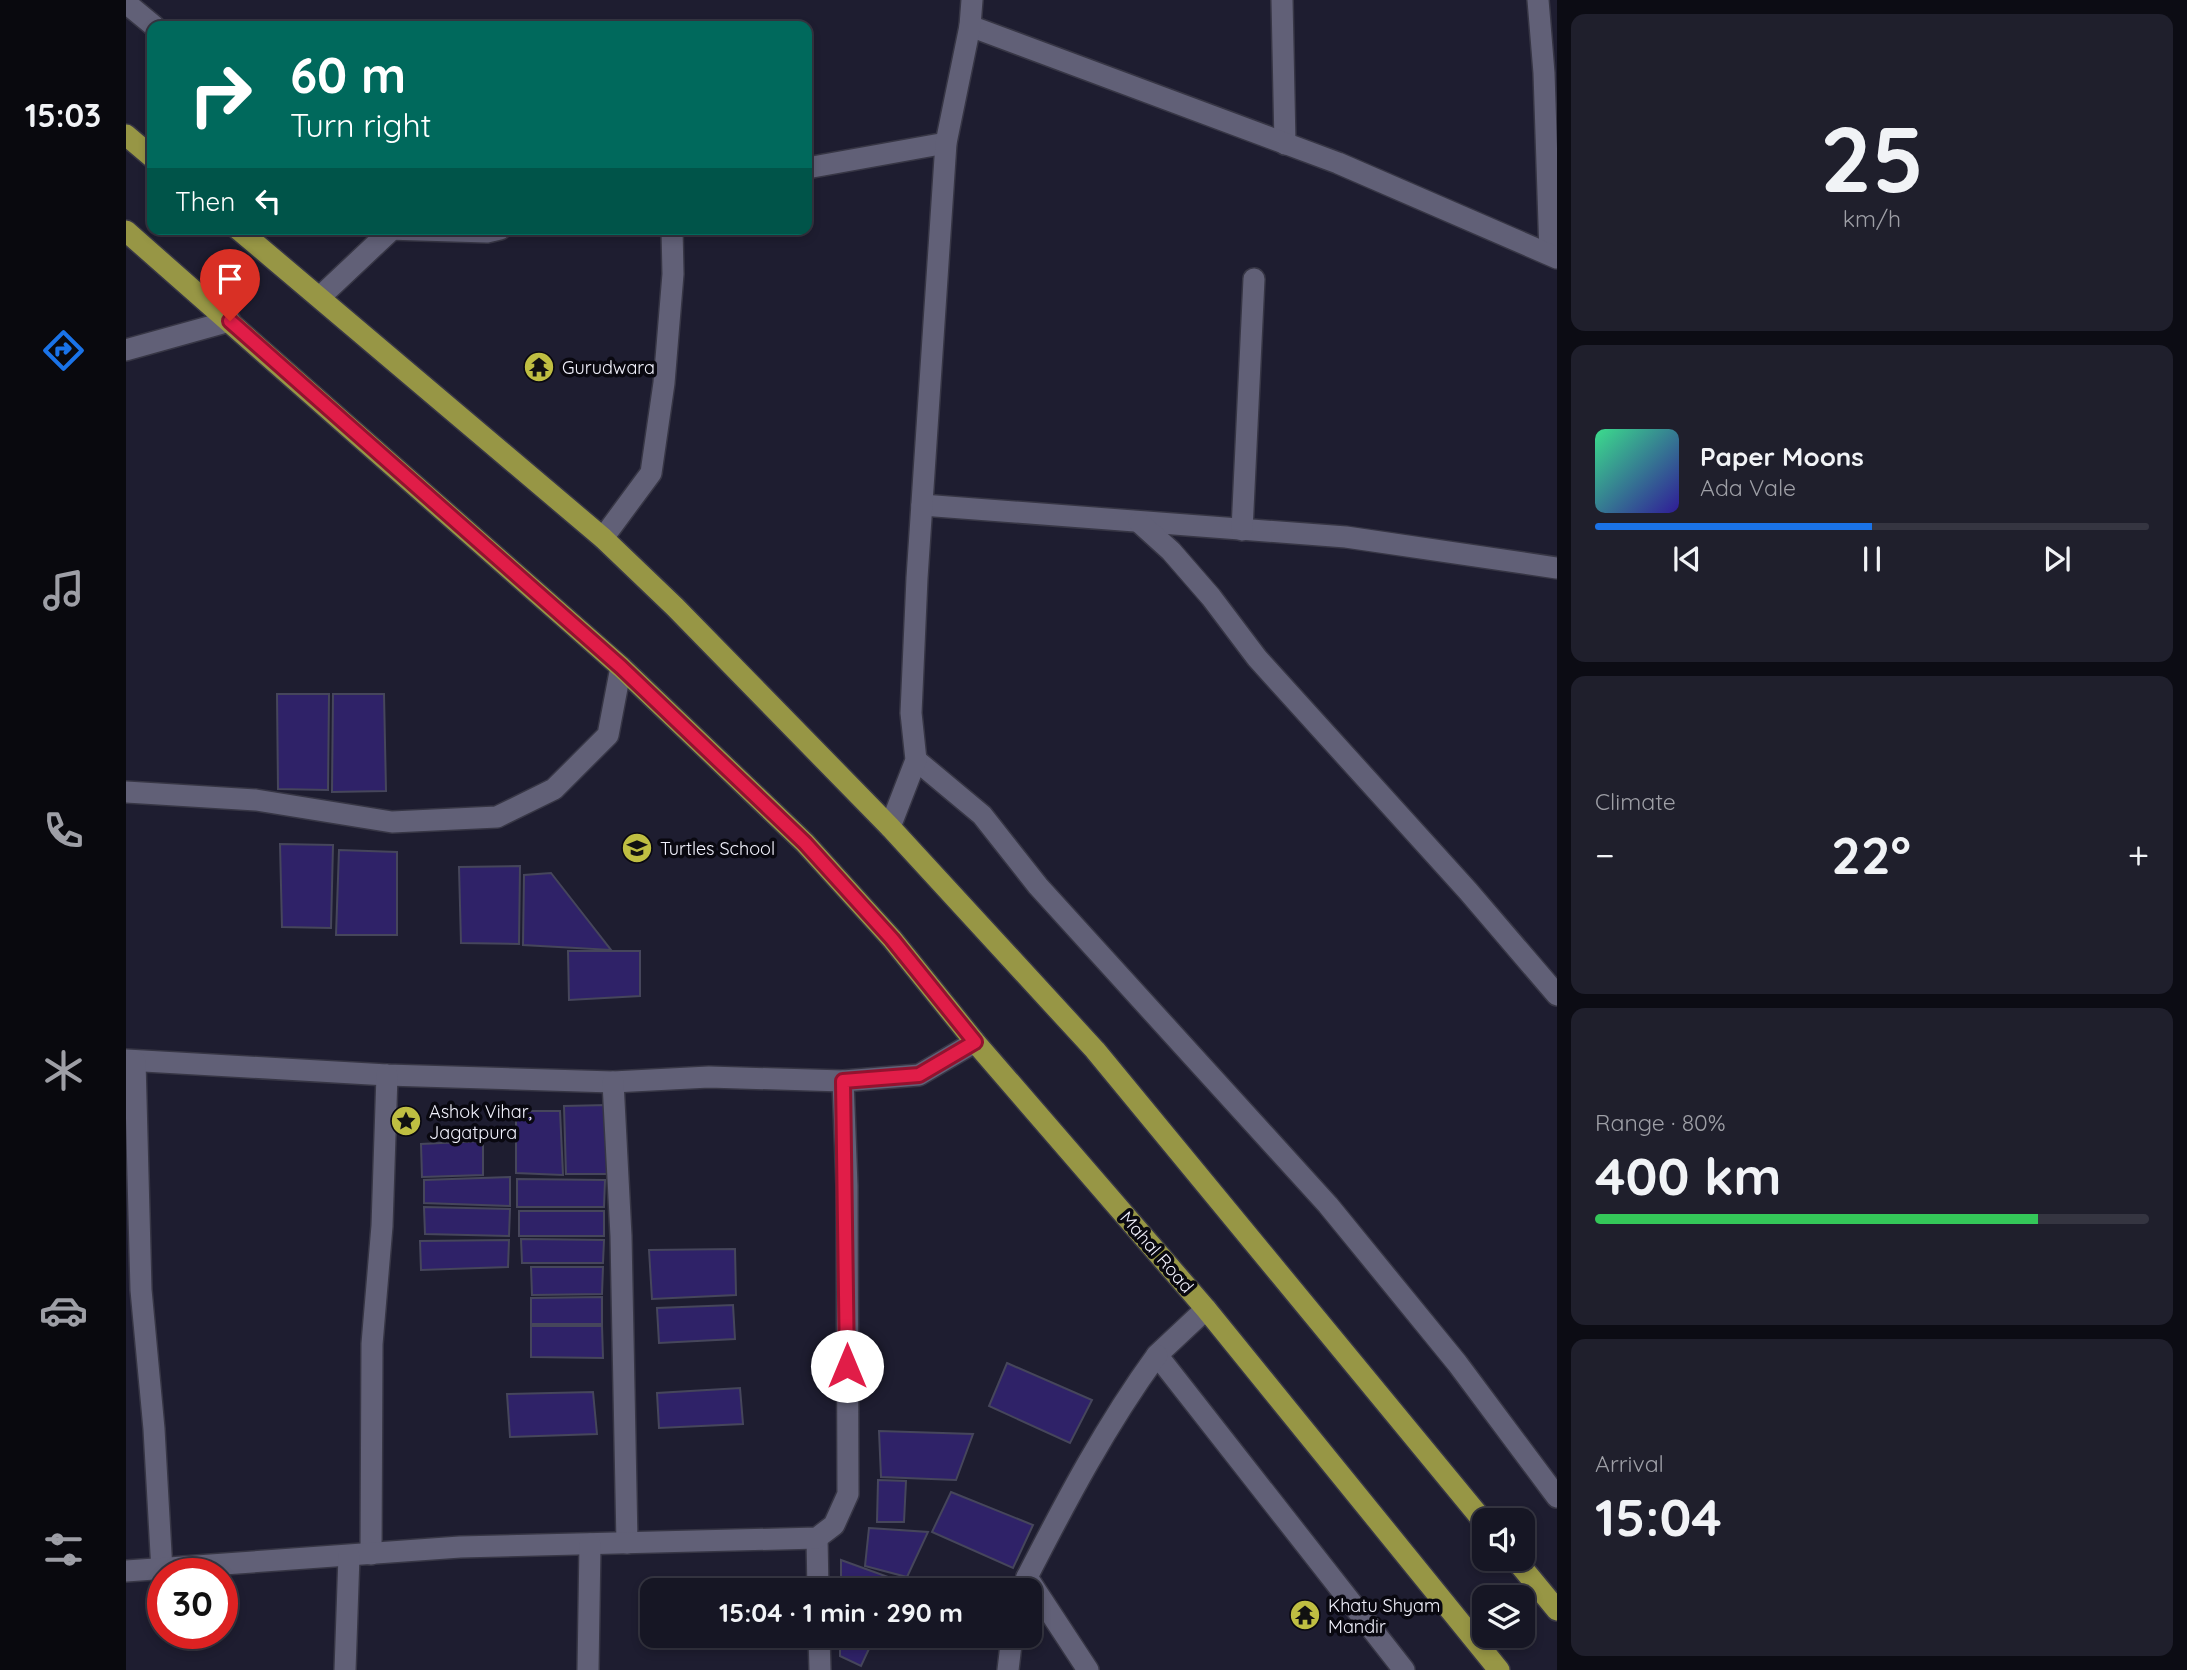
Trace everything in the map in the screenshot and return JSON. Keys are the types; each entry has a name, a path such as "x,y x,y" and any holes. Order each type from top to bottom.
{"main road":[{"path":"126,135 147,154"},
{"name":"Mahal Road","path":"126,231 621,667 805,843 892,939 975,1042 1206,1309 1499,1670"},
{"path":"245,235 603,538 675,607 890,827 1095,1050 1472,1508"},
{"path":"1525,1571 1557,1610"}],"street":[{"path":"890,827 916,760 911,713 946,143 970,26 972,0"},
{"path":"1282,0 1285,144"},
{"path":"970,26 1285,144 1553,256 1538,0"},
{"path":"126,3 148,21"},
{"path":"812,167 946,143"},
{"path":"320,297 383,235"},
{"path":"603,538 651,473 665,369 673,274 672,235"},
{"path":"1242,530 1254,279"},
{"path":"126,350 230,321"},
{"path":"922,505 1346,537 1557,568"},
{"path":"1139,522 1179,561 1257,658 1459,881 1557,995"},
{"path":"126,792 256,800 392,821 498,817 554,789 608,735 621,667"},
{"path":"916,760 982,816 1038,887 1328,1205 1457,1363 1557,1497"},
{"path":"161,1558 154,1429 141,1290 131,1061 387,1075 613,1082 709,1077 843,1081 919,1075 975,1042"},
{"path":"371,1554 372,1344 382,1226 387,1075"},
{"path":"238,1565 460,1547 817,1538 834,1525 848,1494 847,1186 843,1081"},
{"path":"613,1082 621,1236 627,1543"},
{"path":"1028,1578 1095,1450 1157,1355 1206,1309"},
{"path":"1157,1355 1404,1670"},
{"path":"817,1538 818,1578"},
{"path":"588,1670 590,1544"},
{"path":"345,1670 349,1556"},
{"path":"126,1571 147,1571"},
{"path":"1042,1607 1088,1670"},
{"path":"820,1648 820,1670"},
{"path":"1008,1670 1011,1648"}],"building":[{"path":"277,694 329,694 328,790 278,789"},
{"path":"333,694 384,694 386,791 332,792"},
{"path":"280,844 333,845 331,928 282,927"},
{"path":"339,850 397,852 397,935 336,935"},
{"path":"520,866 519,944 461,943 459,867"},
{"path":"551,873 611,950 523,945 524,875"},
{"path":"568,951 640,951 640,996 569,1000"},
{"path":"607,1105 608,1174 566,1174 564,1106"},
{"path":"516,1111 560,1111 563,1175 516,1173"},
{"path":"483,1141 483,1175 422,1177 421,1144"},
{"path":"510,1177 510,1206 424,1203 424,1180"},
{"path":"517,1179 605,1180 604,1207 517,1207"},
{"path":"424,1207 510,1209 509,1236 425,1234"},
{"path":"519,1211 604,1211 604,1236 519,1236"},
{"path":"521,1239 604,1240 603,1263 522,1263"},
{"path":"509,1240 508,1267 421,1270 420,1241"},
{"path":"735,1249 736,1295 652,1299 649,1250"},
{"path":"531,1267 603,1267 602,1294 532,1295"},
{"path":"602,1297 602,1324 531,1324 531,1298"},
{"path":"733,1305 735,1339 659,1343 657,1308"},
{"path":"531,1326 602,1326 603,1358 531,1357"},
{"path":"1007,1363 1092,1400 1070,1443 989,1406"},
{"path":"740,1388 743,1424 659,1428 657,1393"},
{"path":"593,1392 597,1434 510,1437 507,1394"},
{"path":"879,1431 973,1434 956,1480 881,1477"},
{"path":"878,1480 906,1481 904,1522 877,1522"},
{"path":"951,1492 1033,1525 1013,1568 932,1532"},
{"path":"869,1528 928,1532 907,1577 865,1566"},
{"path":"841,1560 891,1578 841,1578"},
{"path":"840,1648 869,1648 861,1666 840,1656"}],"place":[{"name":"Gurudwara","path":"539,367"},
{"name":"Turtles School","path":"637,848"},
{"name":"Ashok Vihar, Jagatpura","path":"406,1121"},
{"name":"Khatu Shyam Mandir","path":"1305,1615"}],"route":[{"path":"230,321 621,667 805,843 892,939 975,1042 919,1075 843,1081 847,1186 847,1366"}]}
